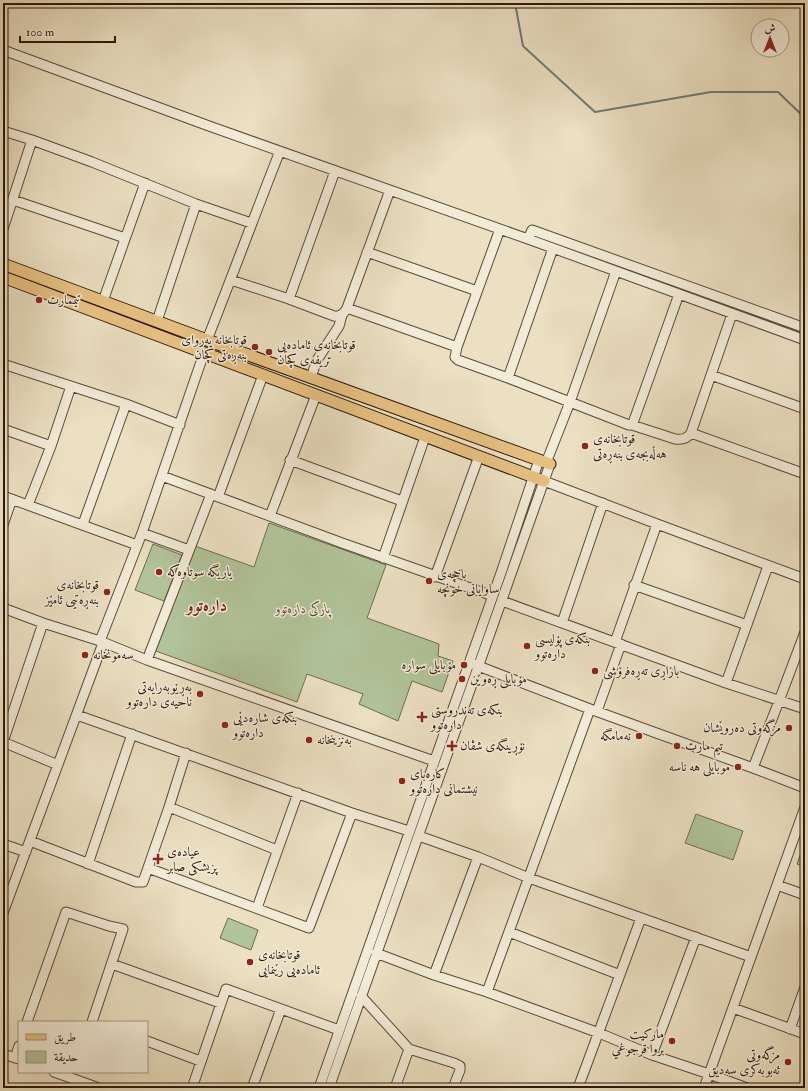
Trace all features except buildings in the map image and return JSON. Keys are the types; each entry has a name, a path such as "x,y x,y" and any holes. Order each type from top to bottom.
{"main road":[{"path":"3,264 545,463"},
{"path":"3,277 544,481"},
{"path":"316,379 316,395"}],"street":[{"path":"3,50 334,171 528,239 805,340"},
{"path":"3,131 92,162 196,204 251,223"},
{"path":"3,229 32,140"},
{"path":"207,340 280,151"},
{"path":"289,299 334,171"},
{"path":"103,301 145,183"},
{"path":"316,379 317,360 338,326 390,190"},
{"path":"13,200 125,238"},
{"path":"157,321 196,204"},
{"path":"500,229 457,347 455,357 458,360 630,425 679,440 686,438 691,432 732,314"},
{"path":"528,239 532,230 805,328"},
{"path":"508,378 553,248"},
{"path":"367,252 477,291"},
{"path":"319,1088 493,596 533,477 545,463 570,402 616,271"},
{"path":"231,280 289,299 334,316 344,311 457,347"},
{"path":"632,425 679,294"},
{"path":"3,913 142,533 204,353"},
{"path":"3,364 126,404 180,425"},
{"path":"147,660 189,550 214,496 263,375"},
{"path":"711,375 805,409"},
{"path":"28,505 51,446 71,386"},
{"path":"270,516 290,460 316,395"},
{"path":"83,524 126,404"},
{"path":"3,429 51,446"},
{"path":"691,432 804,471"},
{"path":"383,558 425,437"},
{"path":"436,577 479,456"},
{"path":"290,460 402,501"},
{"path":"329,1088 544,481 545,463"},
{"path":"162,476 383,558 493,596"},
{"path":"544,481 805,579"},
{"path":"3,496 137,544"},
{"path":"3,525 12,500"},
{"path":"562,623 603,503"},
{"path":"487,992 594,710 618,643 634,585 657,524"},
{"path":"142,533 189,550"},
{"path":"726,683 768,566"},
{"path":"634,585 747,625"},
{"path":"502,600 726,683 805,710"},
{"path":"3,608 434,761"},
{"path":"43,623 3,742 58,765"},
{"path":"483,623 492,626"},
{"path":"752,768 780,701 805,632"},
{"path":"469,663 805,788"},
{"path":"76,715 352,813 409,831"},
{"path":"88,864 132,734"},
{"path":"30,841 136,882 143,882 186,753"},
{"path":"434,761 436,768 440,768 444,764"},
{"path":"257,908 298,793"},
{"path":"169,807 277,850"},
{"path":"704,1088 805,807"},
{"path":"148,868 309,928 352,813"},
{"path":"419,836 478,857 529,878 751,957"},
{"path":"3,844 26,852"},
{"path":"434,975 478,857"},
{"path":"777,885 805,895"},
{"path":"27,1021 66,912 123,929 94,1021"},
{"path":"578,1088 641,918"},
{"path":"509,932 620,975"},
{"path":"652,1055 696,937"},
{"path":"376,954 487,992 599,1033 652,1055 747,1088"},
{"path":"112,964 220,1003"},
{"path":"790,1029 805,987"},
{"path":"192,1088 200,1061 226,989 339,1030"},
{"path":"361,996 409,1049 460,1066 460,1070 453,1088"},
{"path":"733,1008 805,1034"},
{"path":"252,1088 281,1009"},
{"path":"148,1041 200,1061"},
{"path":"395,1088 409,1049"},
{"path":"3,1054 17,1059"},
{"path":"60,1073 71,1075 99,1088"}],"green space":[{"name":"پارکی دارەتوو","path":"269,523 386,565 367,618 439,644 438,656 453,661 442,692 412,681 398,721 359,704 363,694 307,674 297,702 153,650 195,546 254,567"},
{"name":"یاریگە سوتاوەکە","path":"153,544 182,555 164,601 135,590"},
{"path":"696,814 743,831 733,860 685,843"},
{"path":"805,841 805,867 797,864"},
{"path":"228,918 258,930 251,950 220,938"}],"waterway":[{"path":"515,3 523,46 595,112 711,92 778,92 805,118"}],"place":[{"name":"تیممارت","path":"39,300"},
{"name":"قوتابخانە پەروای بنەڕەتی کچان","path":"255,347"},
{"name":"قوتابخانەی ئامادەیی تریفەی کچان","path":"269,352"},
{"name":"قوتابخانەی هەڵەبجەی بنەڕەتی","path":"585,446"},
{"name":"یاریگە سوتاوەکە","path":"159,572"},
{"name":"باخچەی ساوایانی خونچە","path":"429,581"},
{"name":"قوتابخانەی بنەڕەتیی ئامێز","path":"107,592"},
{"name":"بنکەی پۆلیسی دارەتوو","path":"527,646"},
{"name":"سەمونخانە","path":"85,655"},
{"name":"مۆبایلی سوارە","path":"464,665"},
{"name":"بازاڕی تەڕەفرۆشی","path":"595,671"},
{"name":"مۆبایلی ڕەوێن","path":"462,679"},
{"name":"بەڕێوبەرایەتی ناحیەی دارەتوو","path":"200,694"},
{"name":"بنکەی تەندروستی دارەتوو","path":"422,717"},
{"name":"بنکەی شارەدێی دارەتوو","path":"225,725"},
{"name":"مزگەوتی دەروێشان","path":"789,728"},
{"name":"نەمامگە","path":"639,736"},
{"name":"بەنزینخانە","path":"309,740"},
{"name":"نۆڕینگەی شڤان","path":"452,746"},
{"name":"تیم مارت","path":"677,746"},
{"name":"موبایلی هه ناسه","path":"738,767"},
{"name":"کارەبای نیشتمانی دارەتوو","path":"402,781"},
{"name":"عیادەی پزیشکی صابر","path":"158,859"},
{"name":"قوتابخانەی ئامادەیی رێنمایی","path":"250,962"},
{"name":"ماركيت بروا قرجوغي","path":"672,1041"},
{"name":"مزگەوتی ئەبوبەکری سەدیق","path":"788,1062"}],"district":[{"name":"دارەتوو","path":"207,605"}]}
